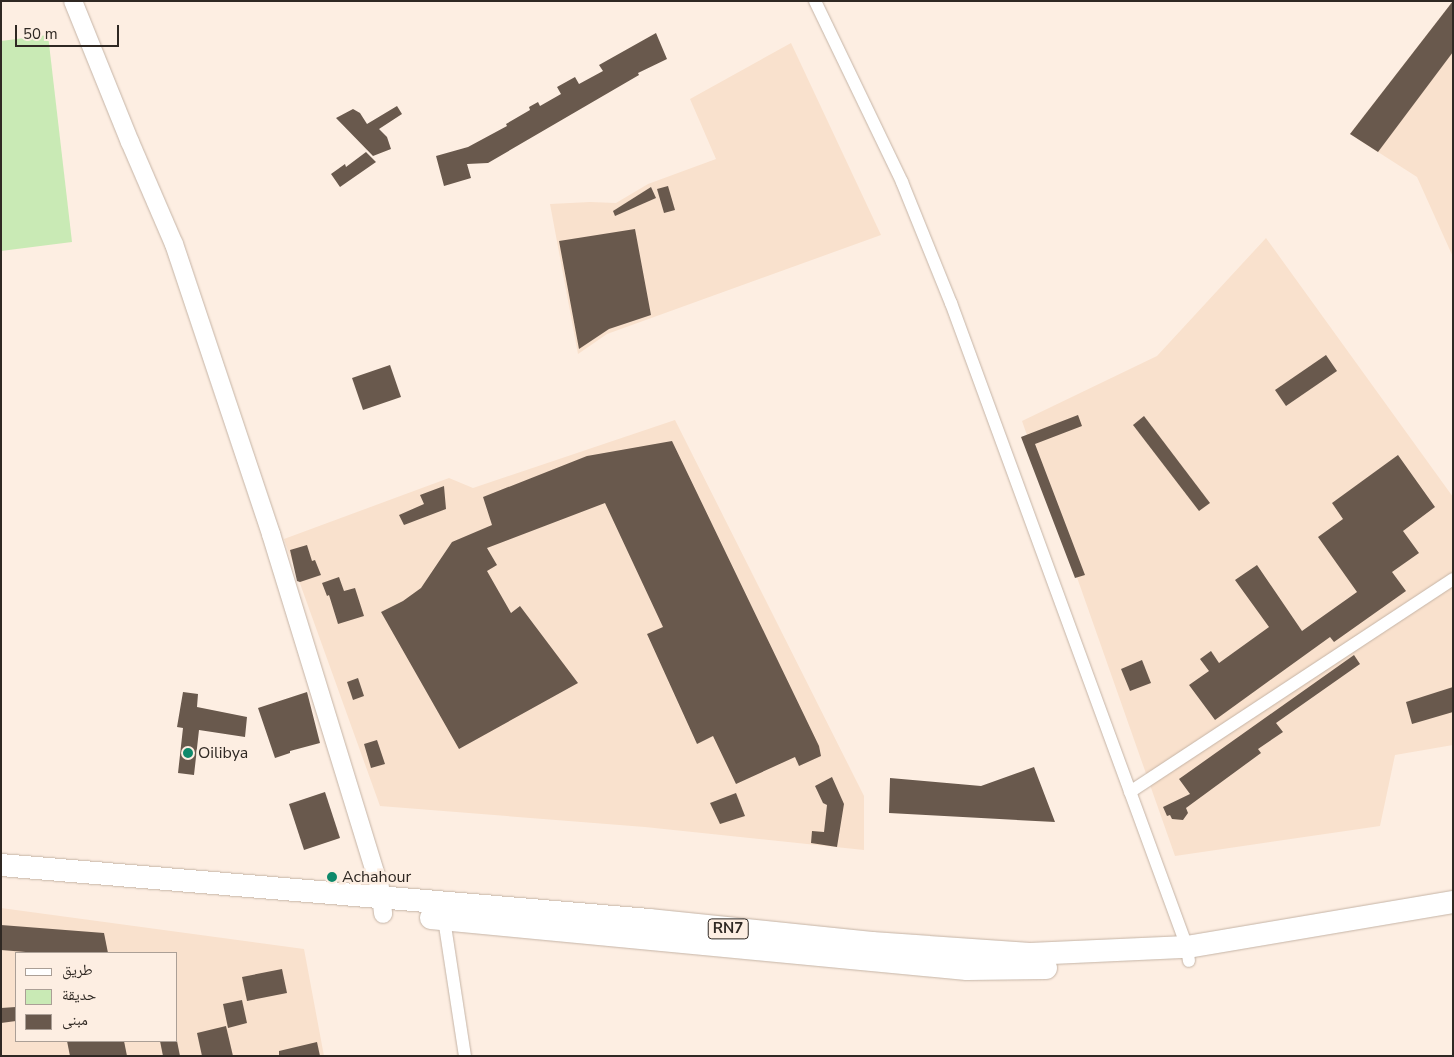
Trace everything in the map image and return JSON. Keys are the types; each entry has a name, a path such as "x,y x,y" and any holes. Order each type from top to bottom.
{"highway":[{"name":"RN7","path":"1,865 383,906 444,919 968,969 1030,969 1188,954 1453,918"},
{"name":"RN7","path":"1,880 383,906 650,920 872,943 1030,954 1188,954 1453,902"}],"street":[{"path":"73,1 174,244 271,534 383,906"},
{"path":"815,1 902,182 951,303 1188,954"},
{"path":"1130,792 1453,579"},
{"path":"444,919 465,1056"}],"shaded area":[{"path":"1453,1 1453,257 1417,177 1350,134"},
{"path":"791,43 881,235 607,334 578,354 550,204 616,203 648,184 716,159 690,99"},
{"path":"1266,238 1453,497 1453,745 1395,755 1380,826 1175,856 1022,421 1157,356"},
{"path":"675,420 864,796 864,850 645,827 380,806 284,539 449,478 473,488"},
{"path":"1,908 304,949 324,1056 1,1056"}],"green space":[{"path":"48,35 72,242 1,251 1,41"}],"building":[{"path":"1453,1 1453,52 1378,152 1350,134"},
{"path":"656,33 667,59 638,73 639,75 488,163 467,164 471,178 444,186 436,156 468,147 507,126 506,124 530,110 529,107 538,102 540,106 561,94 557,87 575,77 579,84 603,71 599,65"},
{"path":"397,106 402,114 379,129 387,137 391,149 373,156 336,118 353,109 360,113 367,124"},
{"path":"366,152 376,162 340,187 331,174 345,164 346,167"},
{"path":"668,186 675,210 664,213 657,189"},
{"path":"651,187 656,198 615,216 613,211"},
{"path":"635,229 651,315 609,329 579,349 559,241"},
{"path":"1326,355 1337,371 1286,406 1275,390"},
{"path":"390,365 401,397 363,410 352,378"},
{"path":"1078,415 1082,426 1035,444 1085,575 1075,578 1021,437"},
{"path":"1144,416 1210,503 1199,511 1133,425"},
{"path":"672,441 819,746 821,756 799,766 795,757 736,784 713,736 697,744 647,634 663,627 605,503 487,548 497,565 487,571 511,613 520,606 578,683 459,749 381,612 403,601 421,588 452,542 492,525 483,497 587,456"},
{"path":"1398,455 1435,507 1403,531 1419,553 1392,572 1406,591 1334,642 1330,637 1215,720 1189,685 1209,671 1200,659 1211,651 1219,663 1269,627 1235,580 1257,565 1302,631 1357,592 1318,537 1343,519 1332,503"},
{"path":"444,486 446,509 404,525 399,515 424,504 420,495"},
{"path":"307,545 312,561 315,560 321,575 300,582 297,581 290,550"},
{"path":"339,577 344,591 355,588 364,616 338,624 329,595 327,596 322,583"},
{"path":"1354,655 1360,664 1276,723 1283,732 1258,749 1261,753 1186,808 1188,813 1183,820 1172,819 1170,815 1167,816 1163,807 1190,794 1179,779"},
{"path":"1142,660 1151,683 1130,691 1121,669"},
{"path":"358,678 364,696 353,700 347,682"},
{"path":"1453,687 1453,712 1412,724 1406,702"},
{"path":"183,692 198,694 197,707 247,717 245,737 199,730 194,775 178,773 183,728 177,727"},
{"path":"307,692 320,743 290,751 290,753 275,758 258,708"},
{"path":"377,740 385,764 371,768 364,744"},
{"path":"1034,767 1055,822 889,813 890,778 981,786"},
{"path":"832,777 844,804 837,847 811,843 812,831 824,832 827,805 823,803 815,786"},
{"path":"325,792 340,838 304,850 289,804"},
{"path":"736,793 745,816 720,824 710,803"},
{"path":"1,925 104,933 108,952 26,952 1,950"},
{"path":"282,969 287,993 247,1001 242,977"},
{"path":"242,1000 247,1023 228,1028 223,1004"},
{"path":"15,1007 15,1021 1,1023 1,1008"},
{"path":"226,1026 233,1056 202,1056 197,1033"},
{"path":"67,1042 124,1042 127,1056 70,1056"},
{"path":"160,1042 177,1042 180,1056 163,1056"},
{"path":"317,1042 320,1056 279,1056 279,1051"}],"place":[{"name":"Oilibya","path":"188,753"},
{"name":"Achahour","path":"332,877"}]}
